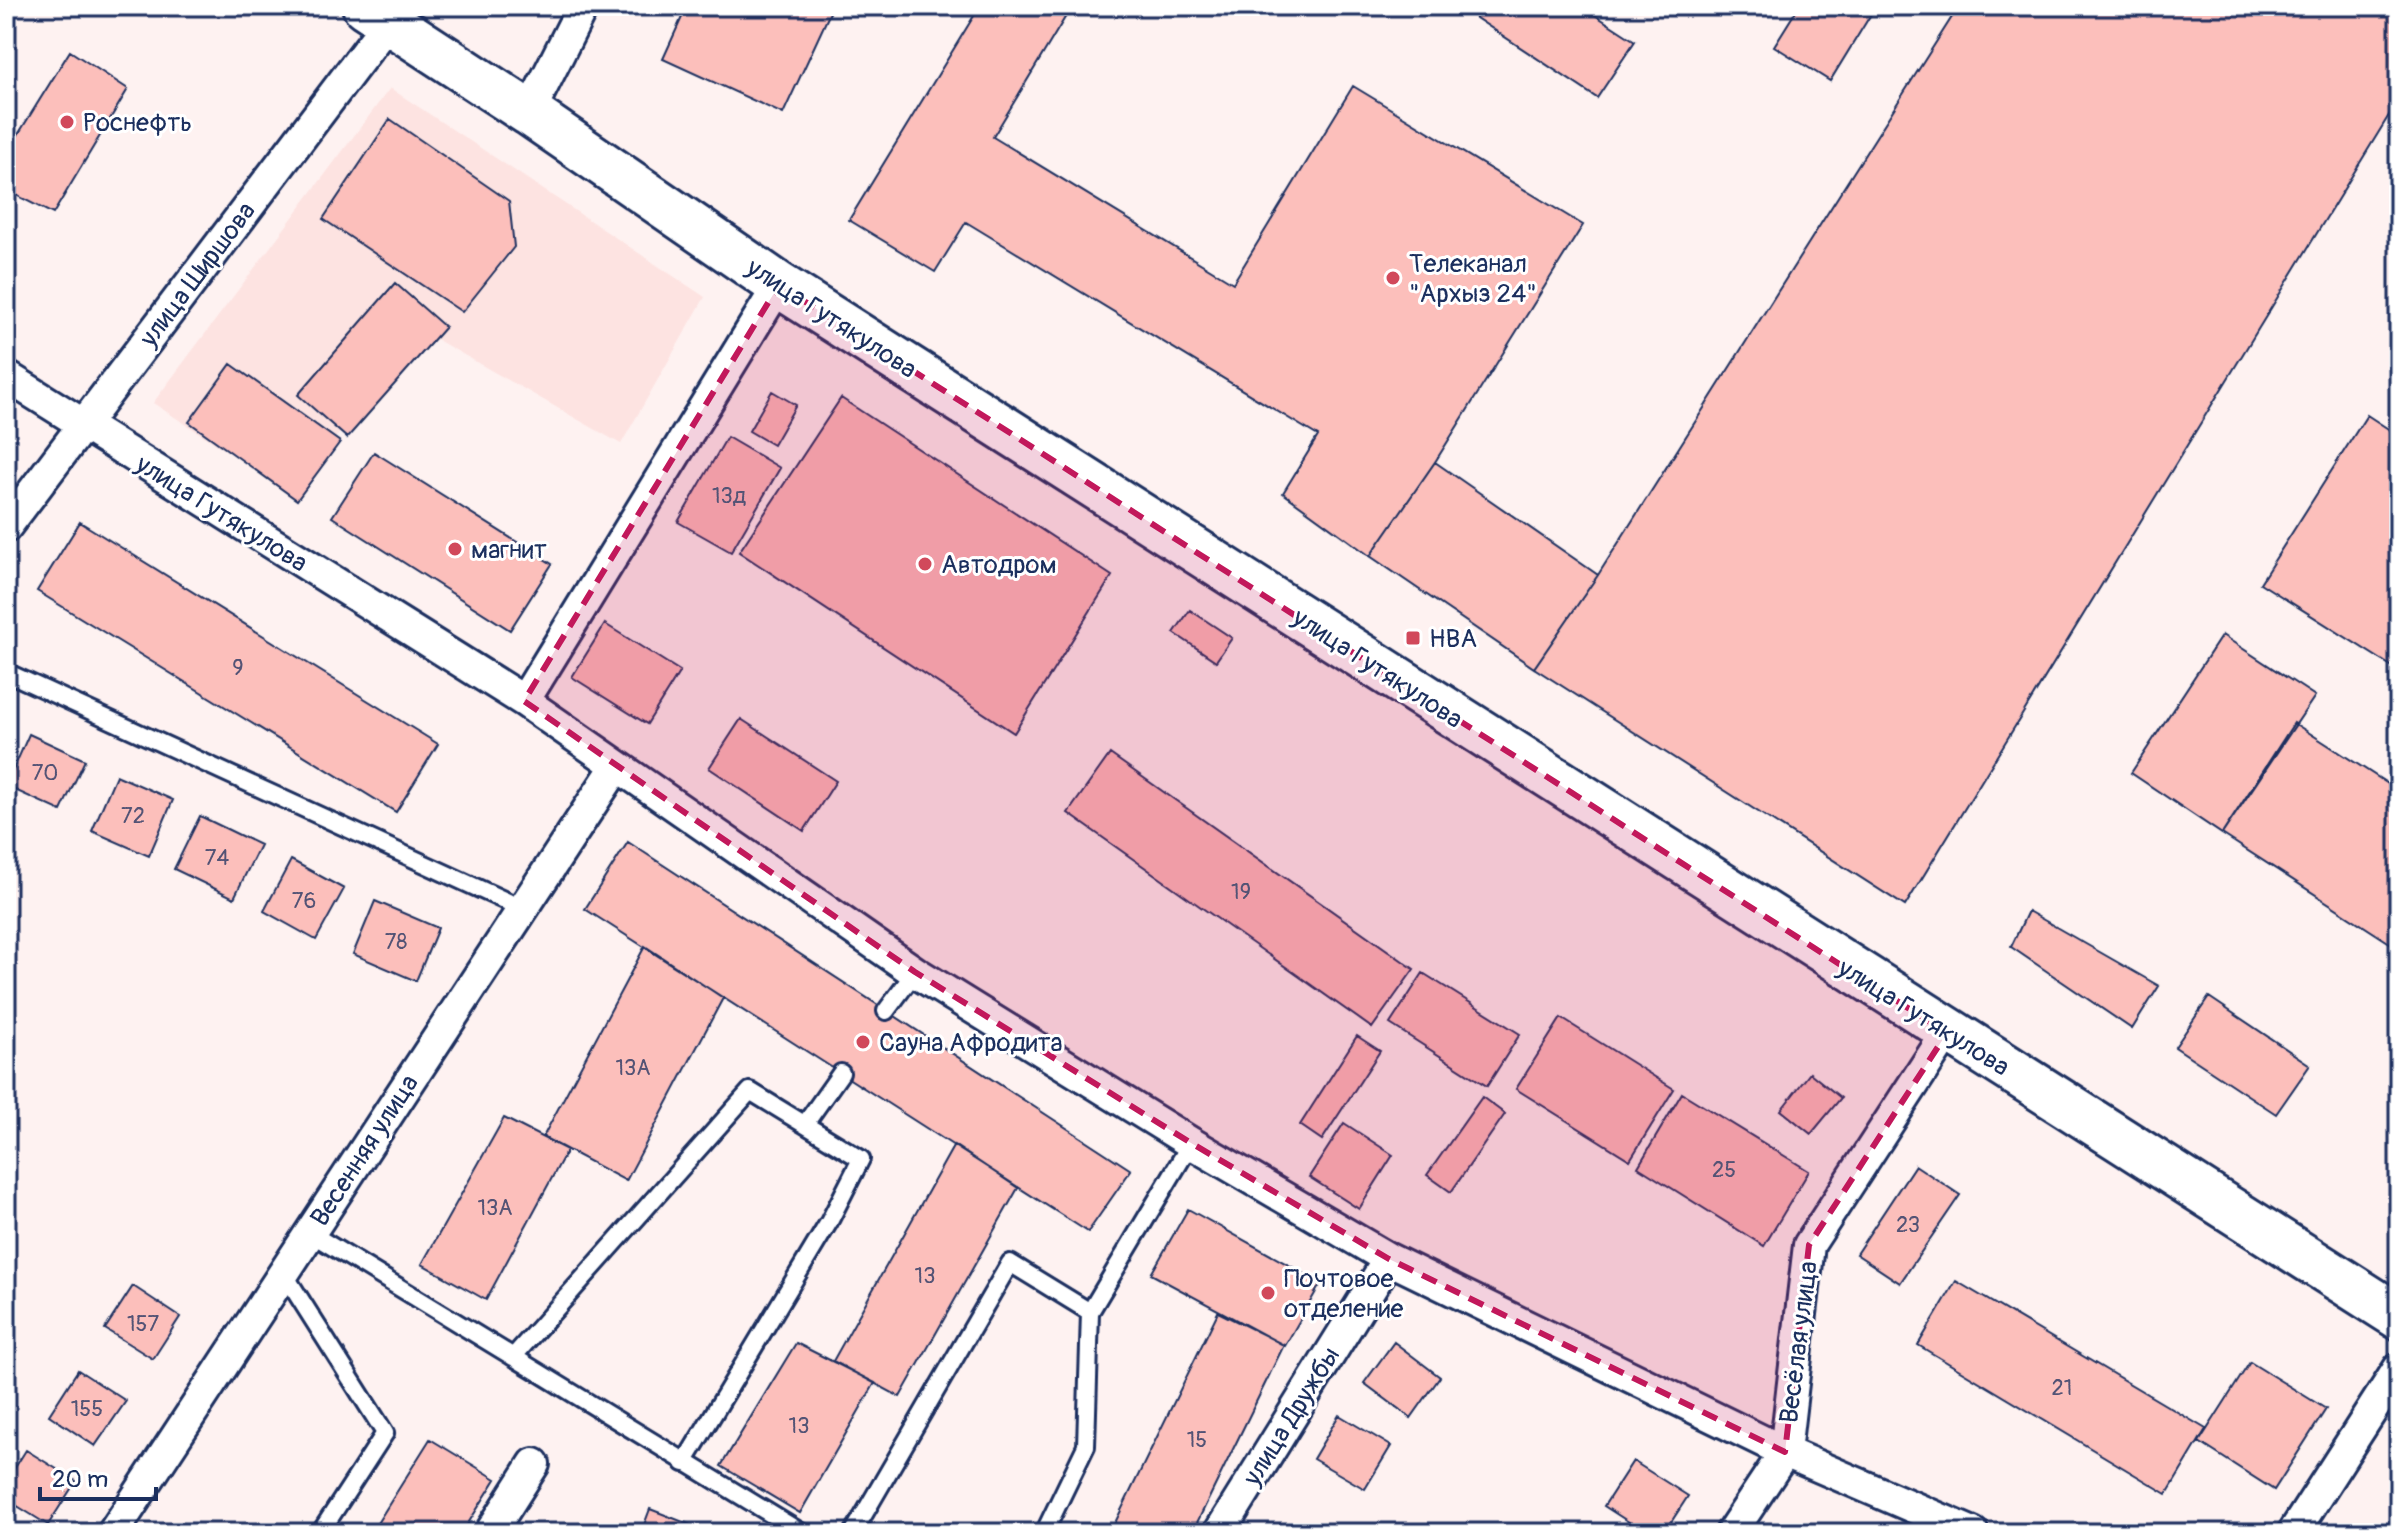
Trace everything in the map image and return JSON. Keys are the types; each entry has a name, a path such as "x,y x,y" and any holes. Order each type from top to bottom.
{"main road":[{"name":"улица Гутякулова","path":"377,14 529,113 779,285 1947,1033 2399,1317"}],"street":[{"path":"529,113 583,6"},
{"name":"улица Ширшова","path":"6,527 83,426 377,14"},
{"path":"524,701 779,285"},
{"name":"улица Гутякулова","path":"6,376 524,701 915,972 1191,1143 1389,1259 1785,1452 1973,1533"},
{"name":"Весенняя улица","path":"113,1533 616,767"},
{"name":"Весёлая улица","path":"1731,1533 1785,1452 1809,1245 1947,1033"},
{"name":"улица Дружбы","path":"1219,1533 1389,1259"},
{"path":"2293,1533 2399,1368"},
{"path":"490,1533 534,1464"}],"lane":[{"path":"6,672 521,908"},
{"path":"886,1011 915,972"},
{"path":"805,1124 841,1073"},
{"path":"513,1357 750,1091 805,1124 861,1159 829,1222 684,1463"},
{"path":"1044,1533 1086,1446 1090,1312 1191,1143"},
{"path":"310,1233 802,1533"},
{"path":"853,1533 1010,1263 1090,1312"},
{"path":"283,1272 385,1433 320,1533"}],"highlighted area":[{"path":"779,285 1947,1033 1809,1245 1785,1452 1389,1259 1191,1143 915,972 524,701"}],"shaded area":[{"path":"390,88 705,297 621,444 413,326 296,496 153,403"}],"building":[{"path":"687,6 833,6 783,114 663,59"},
{"name":"Телеканал \"Архыз 24\"","path":"980,6 1072,6 993,137 1233,283 1353,86 1583,225 1435,462 1370,556 1283,493 1318,436 966,222 935,272 849,220"},
{"path":"1458,6 1581,6 1635,41 1597,98"},
{"path":"1799,6 1876,6 1830,81 1774,46"},
{"path":"1959,6 2399,6 2399,99 1905,906 1534,668 1598,575"},
{"name":"Роснефть","path":"70,51 128,89 53,214 6,190 6,154"},
{"path":"390,119 509,201 514,247 462,312 323,219"},
{"path":"395,283 445,327 347,438 298,395"},
{"path":"231,364 340,442 297,500 189,422"},
{"path":"772,391 796,405 773,445 749,431"},
{"name":"Автодром","path":"841,398 1112,576 1014,733 739,552"},
{"path":"2367,415 2399,436 2399,671 2260,583"},
{"path":"727,437 780,468 731,552 678,522"},
{"name":"магнит","path":"374,452 552,564 510,630 332,517"},
{"path":"1435,462 1598,575 1534,668 1370,556"},
{"path":"80,522 438,744 396,812 37,591"},
{"path":"1190,610 1232,638 1216,661 1174,633"},
{"path":"605,624 680,671 647,724 572,677"},
{"path":"2222,635 2315,696 2222,834 2131,773"},
{"path":"741,719 836,781 804,831 709,768"},
{"path":"2294,723 2399,791 2399,949 2222,834"},
{"path":"29,734 85,760 61,811 6,786"},
{"path":"1110,754 1414,969 1372,1028 1068,813"},
{"path":"116,775 173,800 149,856 92,831"},
{"path":"200,816 260,845 234,898 174,869"},
{"name":"Сауна Афродита","path":"628,842 1131,1170 1088,1232 585,909"},
{"path":"291,860 344,889 316,940 264,911"},
{"path":"375,901 438,928 416,981 353,954"},
{"path":"2028,911 2159,986 2132,1029 2011,947"},
{"path":"645,946 723,998 626,1181 543,1137"},
{"path":"1423,973 1520,1034 1487,1086 1390,1024"},
{"path":"2209,997 2310,1065 2276,1114 2175,1047"},
{"path":"1561,1018 1674,1089 1630,1160 1516,1089"},
{"path":"1357,1036 1380,1051 1322,1140 1300,1125"},
{"path":"1810,1073 1841,1098 1811,1134 1781,1110"},
{"path":"1682,1093 1809,1171 1764,1246 1638,1167"},
{"path":"1482,1097 1505,1114 1451,1192 1427,1175"},
{"path":"504,1118 567,1150 486,1300 422,1264"},
{"path":"1344,1123 1393,1155 1359,1209 1309,1177"},
{"path":"954,1145 1018,1188 900,1397 833,1361"},
{"path":"1915,1165 1960,1195 1900,1283 1856,1254"},
{"path":"1188,1209 1321,1283 1285,1346 1151,1274"},
{"path":"1956,1281 2206,1429 2167,1494 1918,1345"},
{"path":"133,1286 180,1317 153,1359 105,1329"},
{"path":"1218,1312 1284,1345 1192,1533 1110,1533"},
{"path":"1394,1342 1440,1377 1411,1418 1364,1383"},
{"path":"796,1343 875,1383 800,1513 721,1466"},
{"path":"2250,1362 2326,1409 2274,1490 2199,1442"},
{"path":"78,1370 126,1401 95,1446 49,1415"},
{"path":"1339,1415 1391,1446 1365,1489 1313,1459"},
{"path":"430,1439 496,1479 462,1533 371,1533"},
{"path":"26,1450 76,1481 48,1525 6,1499 6,1482"},
{"path":"1633,1461 1688,1496 1664,1533 1646,1533 1604,1506"},
{"path":"650,1509 704,1530 703,1533 641,1533"}],"place":[{"name":"Роснефть","path":"67,122"},
{"name":"Телеканал \"Архыз 24\"","path":"1393,278"},
{"name":"магнит","path":"455,549"},
{"name":"Автодром","path":"925,564"},
{"name":"НВА","path":"1413,638"},
{"name":"Сауна Афродита","path":"863,1042"},
{"name":"Почтовое отделение","path":"1268,1293"}]}
